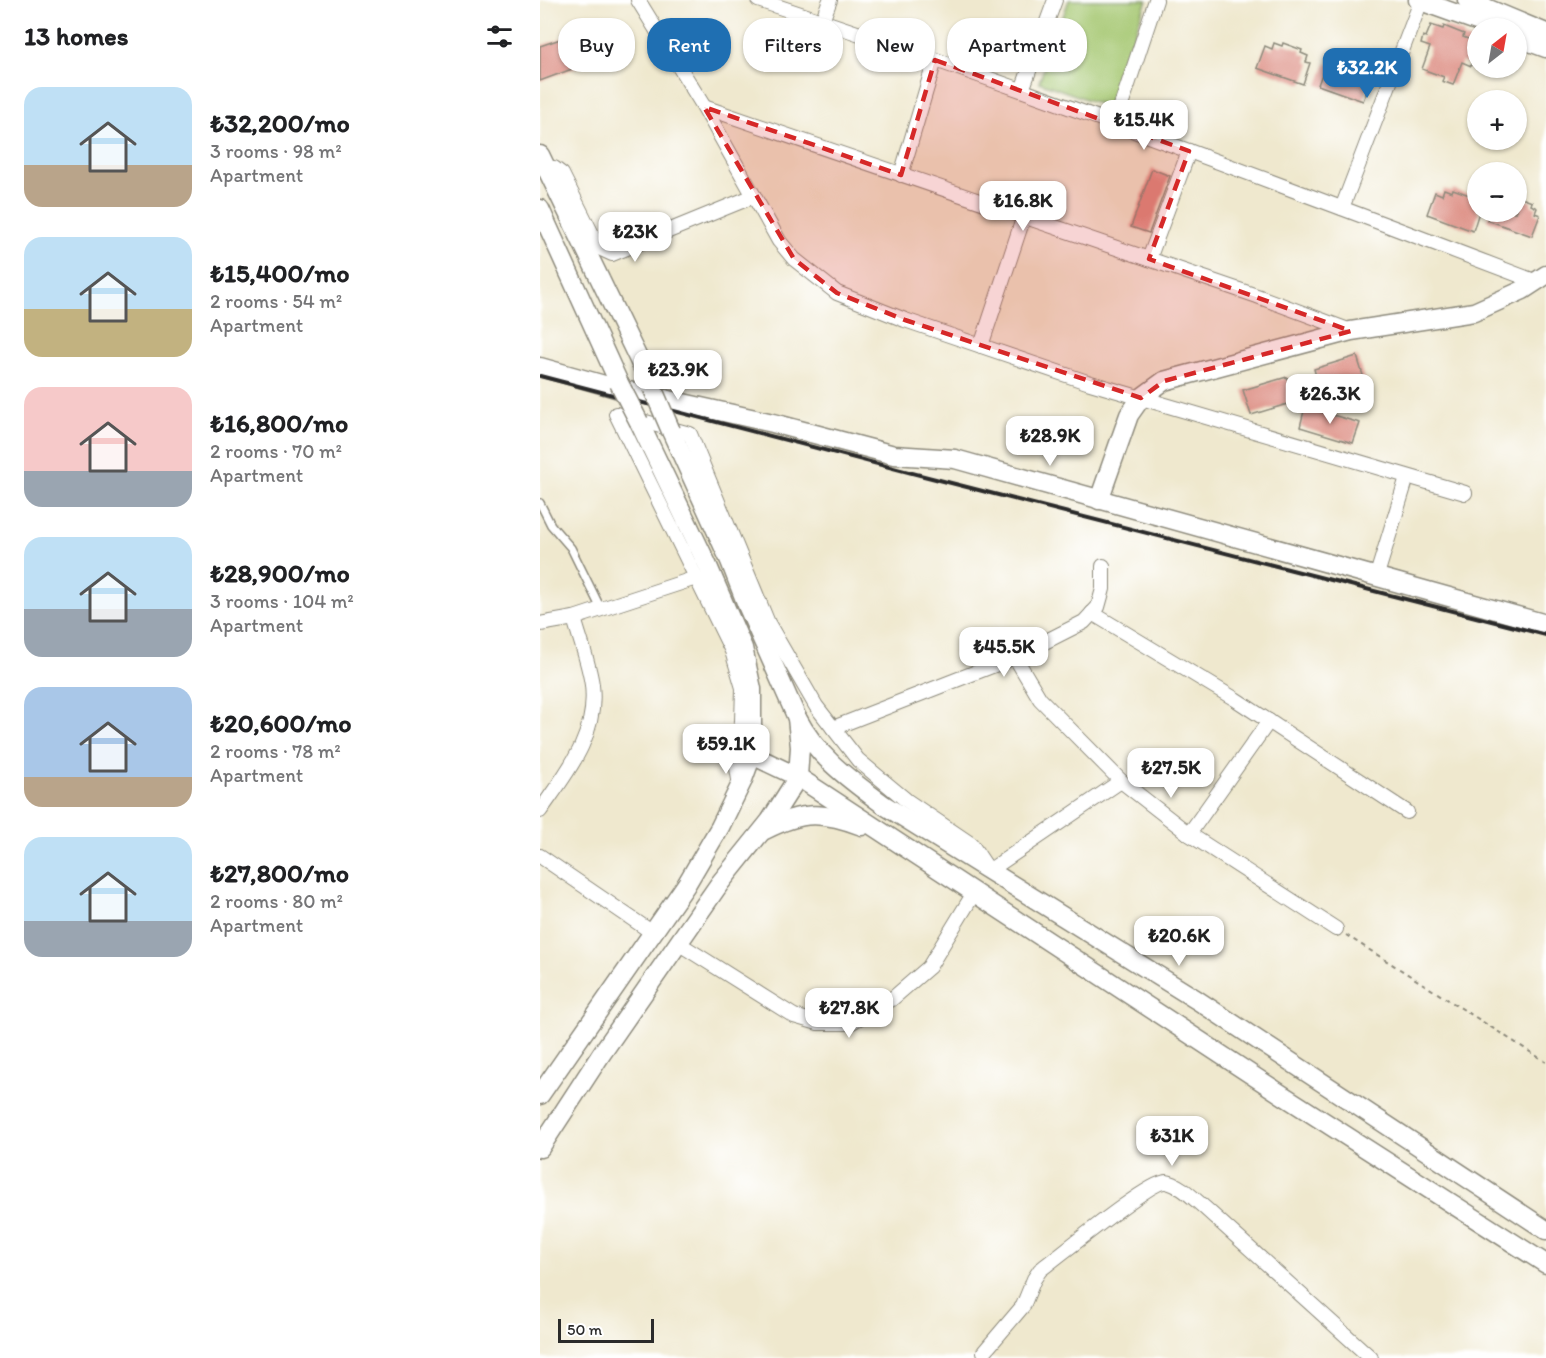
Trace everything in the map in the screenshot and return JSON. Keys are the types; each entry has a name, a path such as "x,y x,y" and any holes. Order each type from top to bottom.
{"main road":[{"path":"1420,0 1469,18"},
{"path":"1467,0 1546,33"},
{"path":"1527,41 1546,48"},
{"path":"543,162 652,387 797,718 819,752 844,775 884,805 1197,1000 1546,1230"},
{"path":"540,209 619,383 707,564 742,648 752,689 752,755 720,827 686,885 540,1095"},
{"path":"1099,500 1130,415 1141,398 1164,381 1352,331 1474,312 1523,290 1541,279"},
{"path":"540,367 615,388 773,423 894,456 955,459 1546,624"},
{"path":"540,1148 678,943 720,883 761,832 798,777 800,747 797,718"},
{"path":"752,755 798,777 1546,1264"},
{"path":"761,832 804,814 829,816 884,834"},
{"path":"974,893 988,868"}],"street":[{"path":"638,0 704,107 779,241 794,259 837,293 905,320 1087,382 1465,493"},
{"path":"759,0 813,18"},
{"path":"823,18 830,0"},
{"path":"1022,90 1055,0"},
{"path":"1115,124 1156,0"},
{"path":"1342,208 1420,0"},
{"path":"935,60 1541,279"},
{"path":"901,175 931,72"},
{"path":"704,107 1352,331"},
{"path":"1149,259 1189,151"},
{"path":"543,162 562,174 598,248 612,254 754,196"},
{"path":"981,346 1024,216"},
{"path":"740,786 736,763 742,722 743,688 732,651 616,414 690,434 768,623 816,706 858,760 906,800 971,844 988,868 1121,781"},
{"path":"1376,578 1407,477"},
{"path":"833,728 1015,657 1084,622 1098,607 1104,589 1103,566"},
{"path":"540,624 574,618 696,578"},
{"path":"1092,614 1269,722 1407,812"},
{"path":"540,811 576,759 590,724 592,684 574,618"},
{"path":"1015,657 1040,699 1121,781 1189,834 1336,929"},
{"path":"1189,834 1269,722"},
{"path":"540,856 653,933"},
{"path":"678,943 795,1016 818,1023 850,1023 892,999 929,967 974,893"},
{"path":"984,1352 1023,1306 1040,1270 1159,1182 1168,1182 1180,1188 1205,1208 1371,1358"}],"lane":[{"path":"540,503 552,525 571,548 601,609"}],"path":[{"path":"1336,929 1546,1062"}],"highlighted area":[{"path":"935,60 1189,151 1149,259 1351,331 1164,381 1141,398 905,320 837,293 794,259 704,107 901,175"}],"green space":[{"path":"1069,0 1147,0 1108,107 1039,82 1043,72 1087,72 1087,18 1062,18"}],"building":[{"path":"1431,25 1443,29 1444,26 1464,34 1463,37 1467,39 1467,64 1462,62 1453,85 1442,81 1444,77 1422,69 1430,47 1421,44 1423,36 1426,37"},
{"path":"558,40 558,72 564,72 540,81 540,46"},
{"path":"1274,43 1282,46 1283,43 1302,50 1301,53 1308,56 1306,62 1310,63 1303,84 1257,68 1265,46 1272,49"},
{"path":"1334,60 1342,63 1343,60 1363,67 1361,71 1368,73 1366,79 1371,80 1363,101 1318,85 1326,63 1333,65"},
{"path":"1152,169 1170,176 1149,233 1131,227"},
{"path":"1444,189 1452,192 1453,189 1467,194 1467,222 1476,222 1473,231 1427,214 1435,192 1442,195"},
{"path":"1527,200 1532,202 1531,205 1537,208 1535,213 1540,215 1532,236 1493,222 1527,222"},
{"path":"1357,356 1365,382 1321,395 1314,369"},
{"path":"1287,377 1294,402 1251,415 1243,390"},
{"path":"1305,407 1360,423 1353,443 1300,427"}],"railway":[{"path":"540,376 1546,635"}]}
